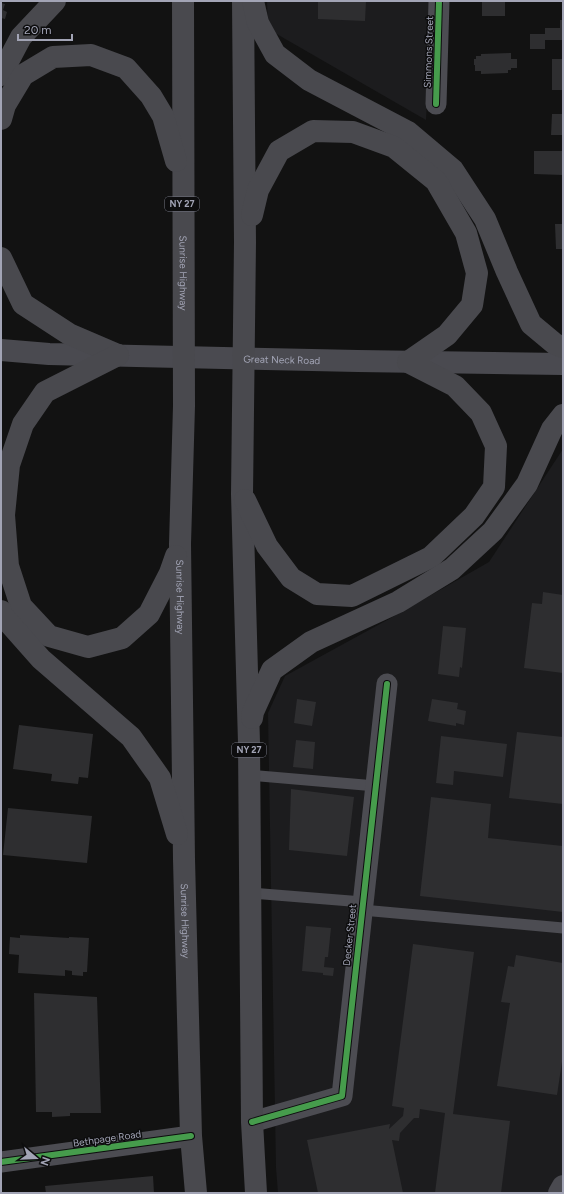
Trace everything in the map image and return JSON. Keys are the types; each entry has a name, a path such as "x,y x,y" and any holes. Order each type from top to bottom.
{"highway":[{"path":"1,75 21,37 55,1"},
{"name":"Sunrise Highway","path":"183,1 182,183 184,406 180,544 184,859 191,1136 196,1193"},
{"name":"NY 27","path":"243,1 245,242 242,494 249,743 252,1122 256,1193"},
{"path":"252,1 258,23 275,54 309,80 408,132 453,170 485,219 531,324 555,344 563,347"},
{"path":"1,119 5,105 23,75 53,57 91,55 126,68 151,96 162,116 182,183"},
{"path":"242,494 267,546 291,578 317,594 352,596 431,557 474,516 494,487 496,446 481,413 455,386 408,362 447,335 472,305 477,273 466,233 436,181 394,147 353,132 313,131 279,151 258,190 245,242"},
{"path":"1,258 23,304 69,334 118,355"},
{"path":"118,355 46,392 23,424 9,464 4,515 8,566 21,606 49,636 88,647 122,638 149,614 170,573 180,544"},
{"path":"249,743 254,712 272,670 311,642 398,602 452,569 493,531 527,484 552,429 563,415"},
{"path":"1,611 2,615 41,659 132,737 160,778 184,859"}],"main road":[{"name":"Great Neck Road","path":"1,350 48,354 563,364"},
{"path":"559,1193 563,1186"}],"street":[{"name":"Simmons Street","path":"436,104 439,1"},
{"name":"Decker Street","path":"252,1122 342,1096 387,684"},
{"name":"Bethpage Road","path":"1,1162 191,1136"}],"lane":[{"path":"249,775 376,786"},
{"path":"250,893 563,928"}],"shaded area":[{"path":"267,1 432,1 426,120 268,29"},
{"path":"563,449 563,1193 278,1193 276,1168 268,713 285,676 489,562"}],"building":[{"path":"318,1 366,1 365,21 318,19"},
{"path":"482,1 505,1 505,16 482,16"},
{"path":"1,3 5,4 3,10 7,12 5,19 1,18"},
{"path":"560,20 563,20 563,40 545,40 545,49 530,49 530,34 545,34 545,28 560,28"},
{"path":"511,53 511,59 517,59 517,68 511,68 511,70 508,70 508,73 481,74 481,71 475,71 474,59 476,59 476,56 481,56 481,54"},
{"path":"552,59 563,59 563,90 552,90"},
{"path":"552,114 563,114 563,135 551,135"},
{"path":"534,151 563,151 563,175 534,174"},
{"path":"555,224 563,224 563,249 556,249"},
{"path":"543,592 563,595 563,673 524,668 532,603 542,604"},
{"path":"443,626 466,628 462,668 460,667 459,677 438,674"},
{"path":"297,699 316,702 312,726 294,723"},
{"path":"432,699 458,703 457,709 466,711 464,725 456,723 456,726 428,721"},
{"path":"19,725 93,734 88,778 79,777 78,784 51,781 52,774 13,769"},
{"path":"517,732 563,737 563,804 509,798"},
{"path":"441,736 507,744 503,777 454,771 453,785 436,783"},
{"path":"296,740 315,742 313,769 293,767"},
{"path":"291,789 354,797 347,856 289,850"},
{"path":"431,797 491,804 488,838 563,846 563,912 420,896"},
{"path":"8,808 92,816 87,863 3,855"},
{"path":"306,926 331,928 328,957 325,957 324,967 334,968 333,976 323,975 323,973 302,971"},
{"path":"20,935 89,938 87,972 83,972 83,976 72,975 72,971 65,970 65,976 18,973 19,955 9,954 10,937 20,938"},
{"path":"413,944 474,952 453,1114 510,1121 501,1193 435,1193 445,1113 420,1109 419,1118 414,1118 400,1133 399,1141 392,1140 403,1193 318,1193 307,1140 390,1124 389,1129 403,1116 404,1108 392,1106"},
{"path":"516,955 563,963 563,1055 557,1095 497,1086 510,1003 501,1002 508,966 514,967"},
{"path":"34,993 97,997 101,1113 70,1113 70,1116 52,1117 52,1112 36,1112"},
{"path":"153,1176 154,1193 46,1193 45,1186"}],"cycle path":[{"path":"436,104 439,1"},
{"path":"252,1122 342,1096 387,684"},
{"path":"1,1162 191,1136"}]}
